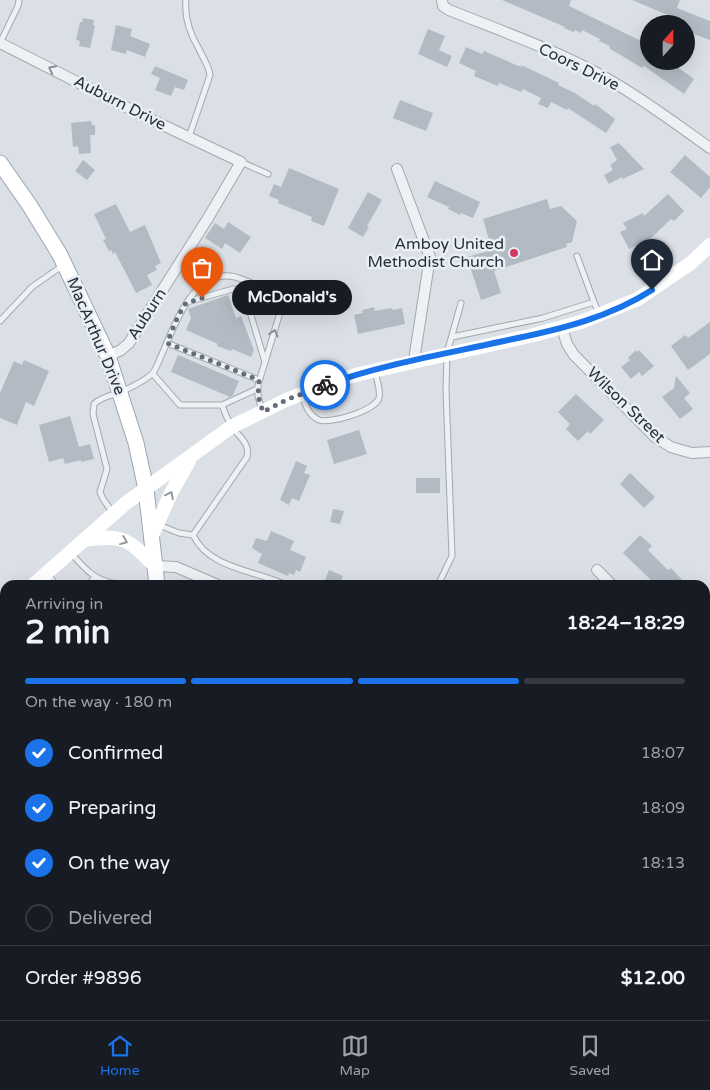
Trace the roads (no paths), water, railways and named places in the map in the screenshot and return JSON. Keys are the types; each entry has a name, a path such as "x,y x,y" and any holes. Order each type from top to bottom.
{"main road":[{"name":"MacArthur Drive","path":"0,163 30,206 65,265 108,356 136,443 146,489 154,530 156,580"}],"street":[{"name":"Coors Drive","path":"442,0 443,6 449,10 553,52 606,78 641,99 710,148"},
{"name":"Auburn Drive","path":"0,43 139,114 241,162"},
{"name":"Auburn","path":"108,356 121,350 129,343 241,162"},
{"path":"397,169 430,257 414,360"},
{"path":"38,580 113,514 232,427 327,384 414,360 562,328 600,315 638,299 691,263 710,245"},
{"name":"Wilson Street","path":"562,328 567,344 574,355 655,437 671,447 681,450 692,453 710,452"},
{"path":"154,530 170,493 192,456"},
{"path":"84,540 106,537 120,538 132,544 155,566 176,567 206,580"},
{"path":"597,570 607,580"}],"lane":[{"path":"0,43 18,6 19,0"},
{"path":"186,0 187,23 210,75 189,138"},
{"path":"241,162 268,174"},
{"path":"577,256 600,315"},
{"path":"0,321 32,287 65,265"},
{"path":"113,514 100,492 107,473 107,466 93,410 95,402 120,392 153,374 178,316 186,303 205,282 222,276 236,276 272,292 278,298 280,311 257,389 263,412"},
{"path":"186,303 233,289 244,292 265,362"},
{"path":"452,337 543,318 594,302"},
{"path":"440,580 452,556 446,388 447,353 461,303"},
{"path":"167,343 259,380"},
{"path":"302,394 308,411 319,420 325,421 346,417 368,409 378,400 379,394 375,370"},
{"path":"153,374 180,405 222,405 257,389"},
{"path":"193,535 246,457 247,445 232,427 222,405"},
{"path":"154,530 193,535 202,549 213,557 272,580"},
{"path":"70,552 88,573 102,580"},
{"path":"47,572 53,580"}],"place":[{"name":"Amboy United Methodist Church","path":"514,253"},
{"name":"McDonald's","path":"202,298"}]}
